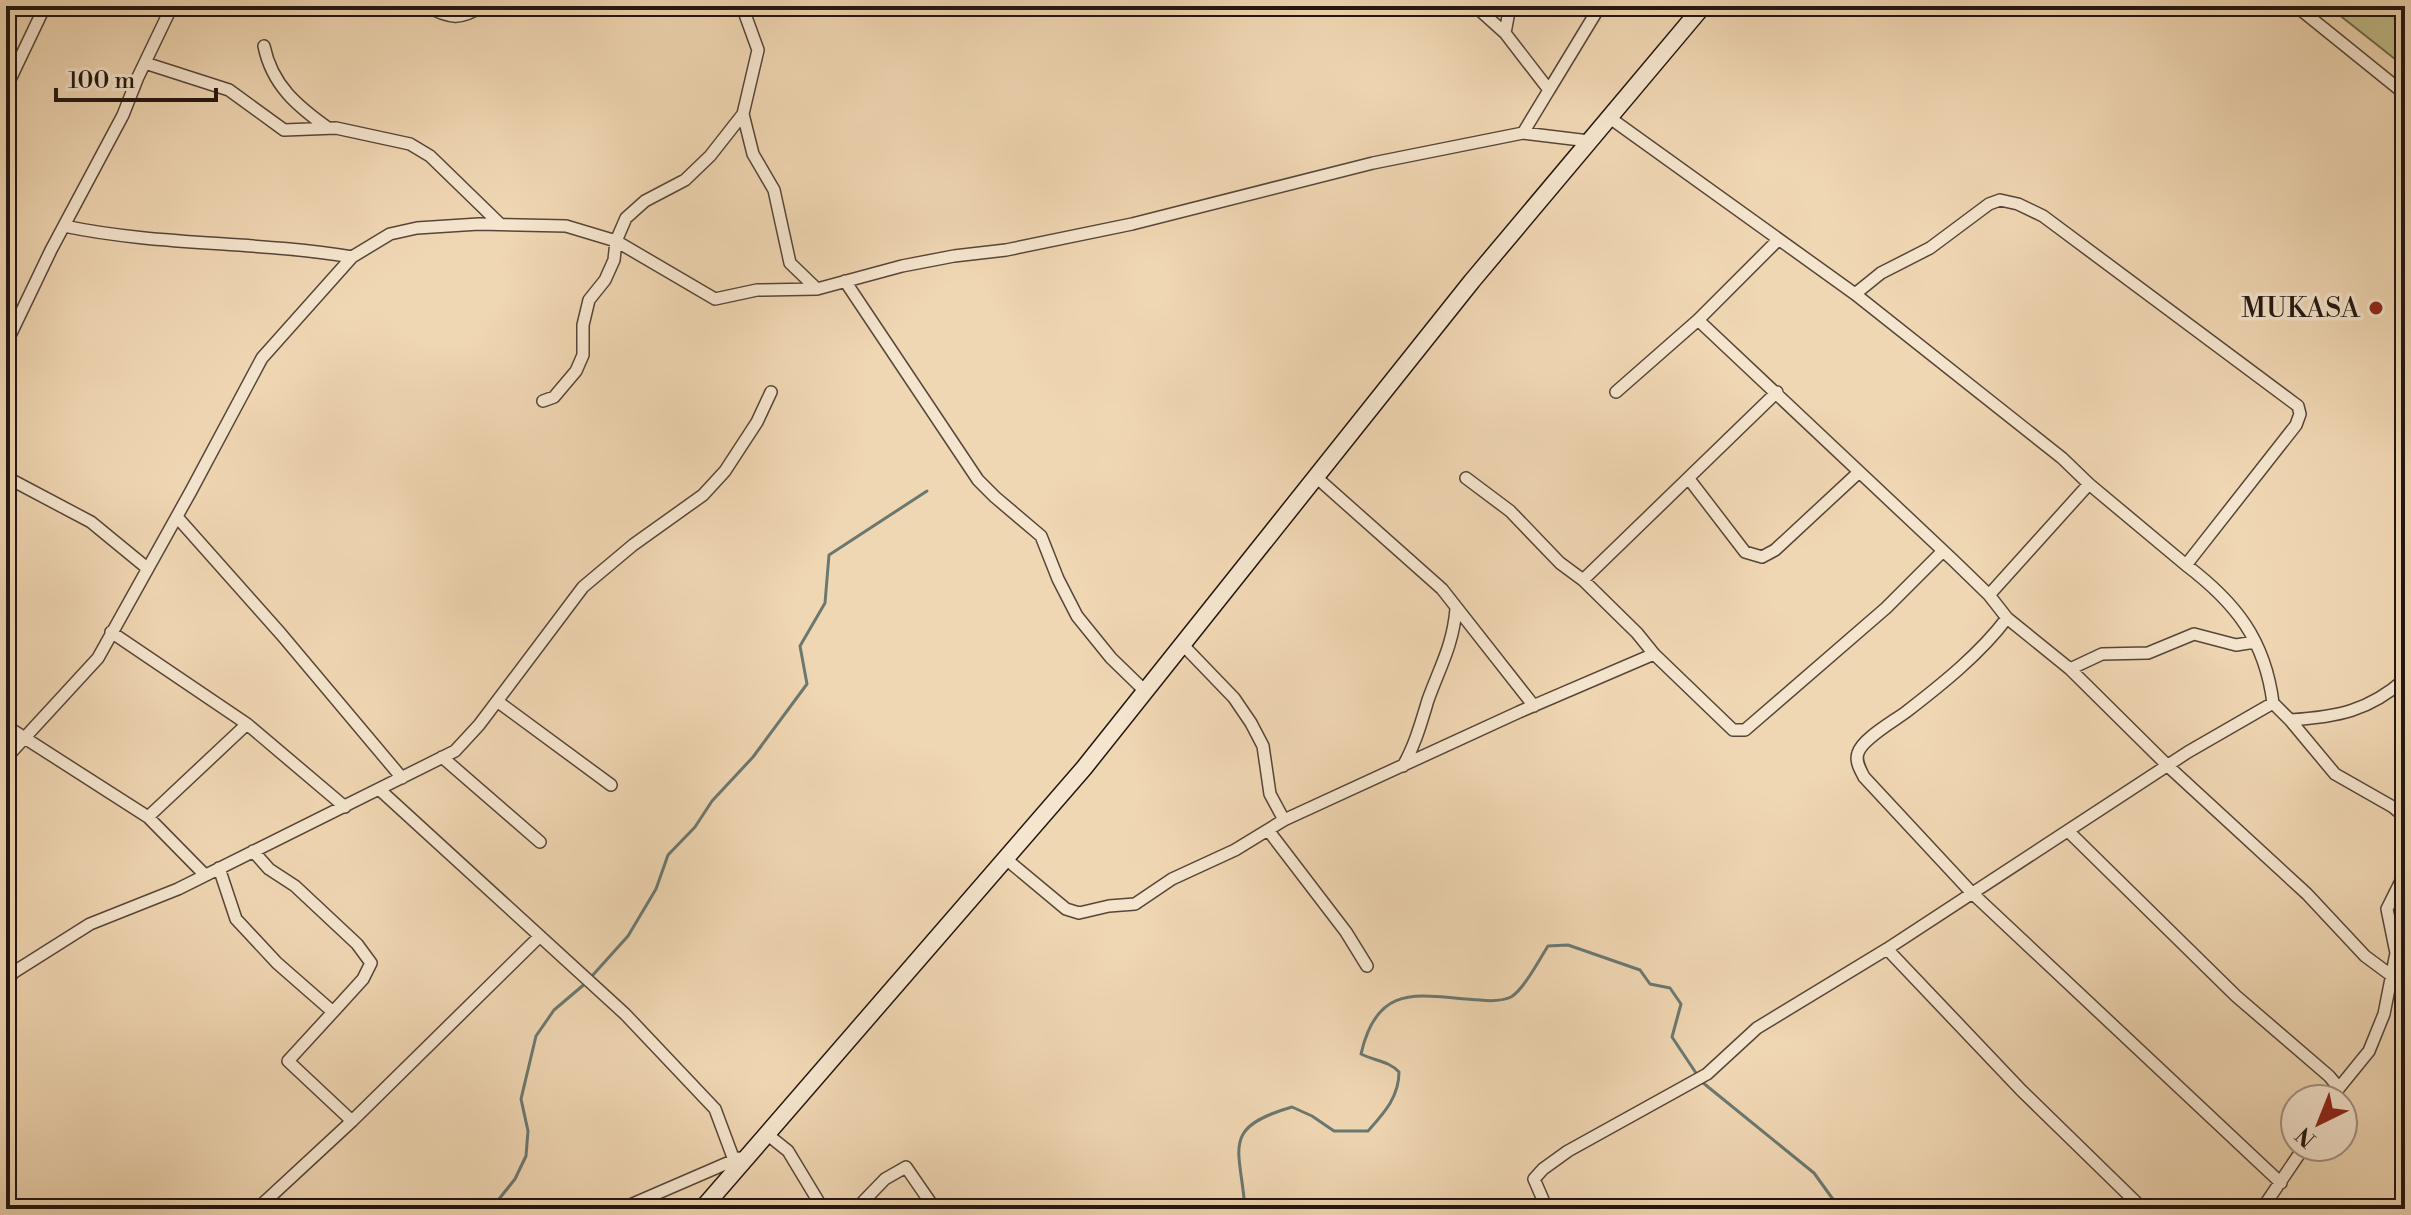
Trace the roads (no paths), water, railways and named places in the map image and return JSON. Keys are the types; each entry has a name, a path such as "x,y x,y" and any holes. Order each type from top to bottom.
{"main road":[{"path":"702,1209 1006,859 1145,691 1472,281 1703,6"}],"street":[{"path":"7,82 45,6"},
{"path":"6,344 123,115 172,6"},
{"path":"425,6 448,17 460,17 468,16 482,6"},
{"path":"543,401 554,397 576,371 583,355 583,325 589,300 605,280 626,218 645,201 685,180 710,156 743,114 758,50 742,6"},
{"path":"1475,6 1505,33 1549,90"},
{"path":"1505,33 1510,6"},
{"path":"1523,133 1600,6"},
{"path":"2296,6 2405,94"},
{"path":"264,46 268,68 287,93 304,112 328,129"},
{"path":"145,63 229,90 284,130 328,129 410,144 430,156 500,224"},
{"path":"743,114 753,154 774,190 790,263 817,289"},
{"path":"1610,118 1855,294 2062,458 2089,484 2214,586 2231,603 2262,652 2273,703 2335,774 2405,817"},
{"path":"6,758 98,658 262,358 352,257 390,234 417,228 500,224 566,226 616,241 715,299 757,290 817,289 954,256 1006,250 1132,224 1373,163 1523,133 1589,141"},
{"path":"1855,294 1881,273 1930,248 1989,204 2000,200 2018,204 2043,216 2298,406 2300,414 2296,425 2186,565"},
{"path":"64,226 143,240 352,257"},
{"path":"1616,392 1698,320 1778,240"},
{"path":"845,281 978,480 1041,536 1077,616 1111,658 1145,691"},
{"path":"1698,320 1989,595 2007,618 2070,669 2169,767 2307,894 2365,956 2392,976"},
{"path":"6,982 14,972 90,924 205,875 455,751 583,587 633,545 703,495 725,471 757,422 771,392"},
{"path":"1583,580 1777,392"},
{"path":"1689,479 1745,552 1762,557 1775,550 1858,473"},
{"path":"6,477 91,522 147,568"},
{"path":"1316,477 1442,589 1534,706"},
{"path":"1466,478 1510,511 1733,730 1745,730 1886,608 1943,551"},
{"path":"1989,595 2089,484"},
{"path":"177,517 402,778"},
{"path":"1402,766 1412,750 1429,697 1446,659 1456,609"},
{"path":"2007,618 1961,664 1864,743 1858,752 1857,762 1864,777 1971,892 2281,1183"},
{"path":"111,632 247,724 345,807"},
{"path":"2070,669 2102,654 2148,653 2194,634 2236,645 2255,642"},
{"path":"1182,644 1234,698 1251,723 1263,746 1270,794 1284,820"},
{"path":"1006,859 1066,909 1079,913 1135,904 1185,872 1235,850 1284,820 1654,654"},
{"path":"2290,720 2323,718 2363,708 2387,695 2405,679"},
{"path":"497,701 611,785"},
{"path":"1547,1209 1534,1179 1568,1151 1707,1074 1757,1028 1887,949 2188,752 2273,703"},
{"path":"148,817 247,724"},
{"path":"6,726 148,817 205,875"},
{"path":"442,757 540,842"},
{"path":"380,790 625,1014 715,1109 734,1160"},
{"path":"1268,830 1346,932 1367,966"},
{"path":"2068,831 2236,996 2335,1083"},
{"path":"253,851 269,869 295,886 357,944 371,963 363,979 288,1061 352,1121"},
{"path":"219,868 236,919 277,963 333,1012"},
{"path":"2343,1083 2369,1051 2384,1014 2396,944 2387,909 2405,873"},
{"path":"257,1209 352,1121 540,936"},
{"path":"1887,949 2031,1100 2143,1209"},
{"path":"768,1135 788,1151 823,1209"},
{"path":"621,1209 754,1151"},
{"path":"2262,1209 2294,1163"},
{"path":"856,1209 885,1179 906,1167 935,1209"}],"waterway":[{"path":"592,976 628,936 656,889 668,855 753,757 807,684 800,646 825,603 829,555 927,491"},
{"path":"1245,1209 1240,1143 1253,1123 1292,1107 1334,1131 1368,1131 1385,1111 1396,1089 1399,1072 1386,1063 1361,1054 1369,1030 1391,1003 1421,996 1491,1001 1511,997 1526,981 1548,946 1568,945 1640,970 1650,984 1670,988 1681,1004 1672,1037 1698,1076"},
{"path":"491,1209 515,1179 526,1156 528,1131 521,1099 536,1036 554,1010 587,982"},
{"path":"1702,1082 1814,1173 1840,1209"}],"place":[{"name":"MUKASA","path":"2376,308"}]}
